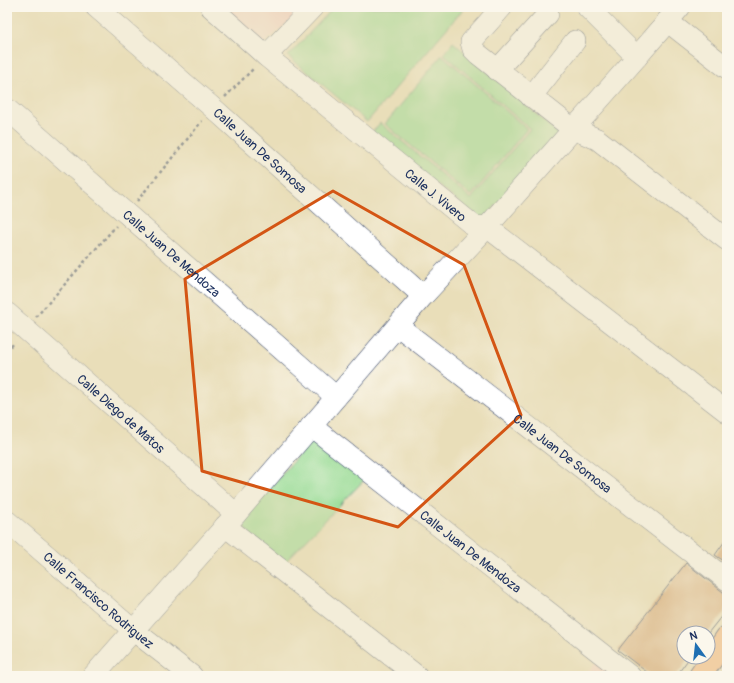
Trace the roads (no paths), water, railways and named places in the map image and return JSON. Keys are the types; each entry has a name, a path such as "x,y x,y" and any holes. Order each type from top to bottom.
{"main road":[{"path":"700,676 727,637"}],"street":[{"name":"Calle Juan De Somosa","path":"96,7 219,113 423,296"},
{"name":"Calle J. Vivero","path":"211,7 266,56 474,226 486,227 727,412"},
{"path":"266,56 313,7"},
{"path":"502,7 471,42 473,49 497,70 573,129 597,139 727,240"},
{"path":"587,7 637,57"},
{"path":"497,70 548,14"},
{"path":"93,676 423,296 674,14 727,68"},
{"path":"531,97 575,40"},
{"name":"Calle Juan De Mendoza","path":"7,109 336,397"},
{"name":"Calle Diego de Matos","path":"7,313 230,520 417,676"},
{"name":"Calle Juan De Somosa","path":"398,326 727,580"},
{"name":"Calle Juan De Mendoza","path":"311,426 630,676"},
{"name":"Calle Francisco Rodriguez","path":"10,529 133,630 192,676"}]}
